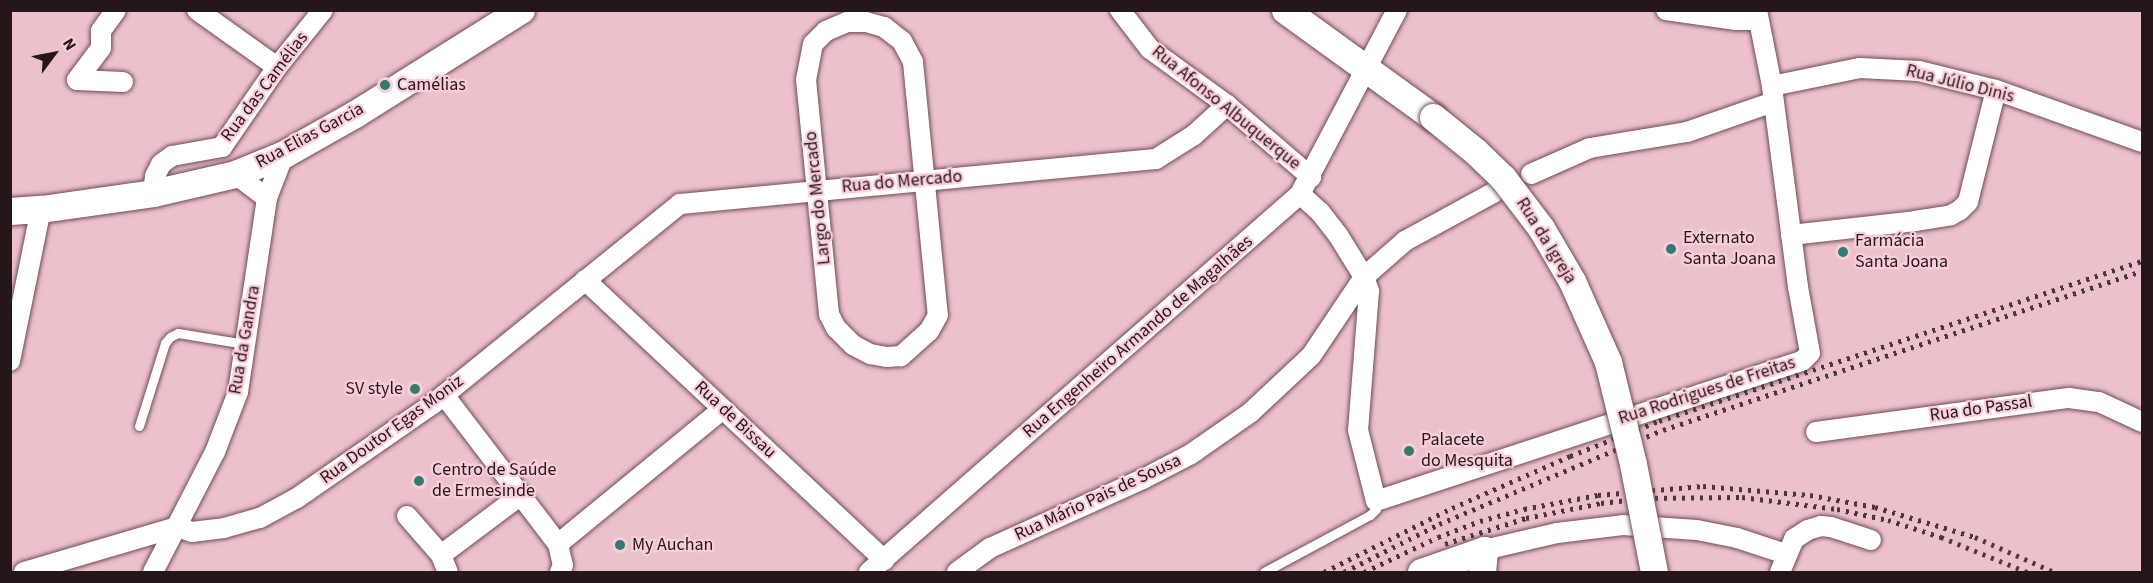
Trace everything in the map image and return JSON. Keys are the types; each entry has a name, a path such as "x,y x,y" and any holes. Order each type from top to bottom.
{"main road":[{"name":"Rua Elias Garcia","path":"10,211 41,210 153,193 235,174 284,154 355,114 521,10"},
{"name":"Rua da Igreja","path":"1285,10 1432,117 1475,152 1508,184 1541,228 1572,281 1608,362 1633,464 1654,573"},
{"path":"1421,573 1483,561"}],"street":[{"path":"116,10 101,31 101,48 76,80 123,82"},
{"path":"197,10 277,67"},
{"name":"Rua das Camélias","path":"153,193 155,176 161,164 172,156 222,147 277,67 323,10"},
{"name":"Rua Afonso Albuquerque","path":"1120,10 1150,49 1227,105 1311,177"},
{"name":"Rua Engenheiro Armando de Magalhães","path":"874,569 1300,194 1368,71 1397,10"},
{"path":"1666,10 1736,20 1758,15"},
{"name":"Rua Rodrigues de Freitas","path":"1376,501 1802,361 1810,353 1772,94 1758,15"},
{"name":"Largo do Mercado","path":"847,22 866,22 884,27 902,41 913,62 924,180 938,315 929,331 901,356 870,354 853,345 836,328 829,314 806,80 813,44 826,31 847,22"},
{"name":"Rua Júlio Dinis","path":"1531,174 1590,148 1687,132 1772,94 1860,68 1919,71 1996,90 2142,142"},
{"path":"1791,235 1915,221 1951,215 1960,210 1968,202 1996,90"},
{"name":"Rua do Mercado","path":"585,280 680,204 1156,159 1194,135 1227,105"},
{"name":"Rua da Gandra","path":"153,573 215,452 238,392 267,198 284,154"},
{"path":"235,174 267,198"},
{"name":"Rua Mário Pais de Sousa","path":"957,573 990,548 1143,479 1191,454 1258,406 1311,356 1364,277 1405,241 1495,192"},
{"path":"1300,194 1320,212 1338,235 1364,277 1369,291 1358,430 1376,501"},
{"path":"10,361 41,210"},
{"name":"Rua Doutor Egas Moniz","path":"177,527 192,532 224,528 260,518 297,498 444,394 585,280"},
{"name":"Rua de Bissau","path":"585,280 723,409 874,569"},
{"path":"1337,318 1365,335"},
{"path":"444,394 558,544 563,565 560,573"},
{"name":"Rua do Passal","path":"1816,432 2069,398 2099,402 2142,422"},
{"path":"558,544 723,409"},
{"path":"406,516 442,567 521,495"},
{"path":"1483,561 1557,533 1623,525 1697,530 1737,538 1786,554"},
{"path":"1780,573 1794,539 1808,530 1821,526 1871,540"},
{"path":"24,573 177,527"}],"lane":[{"path":"140,426 165,343 170,336 178,333 245,344"},
{"path":"1264,573 1370,515 1376,509 1376,501"}],"railway":[{"path":"1324,572 1452,508 1570,456 1659,421 2142,261"},
{"path":"1344,572 1439,524 1663,430 2142,271"},
{"path":"1364,572 1438,537 1480,521 1524,509 1598,495 1703,486 1810,495 1875,507 1975,537 2054,572"},
{"path":"1445,544 1526,518 1601,503 1646,498 1742,497 1837,509 1888,520 1941,537 2027,572"}],"place":[{"name":"Camélias","path":"385,85"},
{"name":"Externato Santa Joana","path":"1671,249"},
{"name":"Farmácia Santa Joana","path":"1843,252"},
{"name":"SV style","path":"415,389"},
{"name":"Palacete do Mesquita","path":"1409,451"},
{"name":"Centro de Saúde de Ermesinde","path":"419,481"},
{"name":"My Auchan","path":"620,545"}]}
